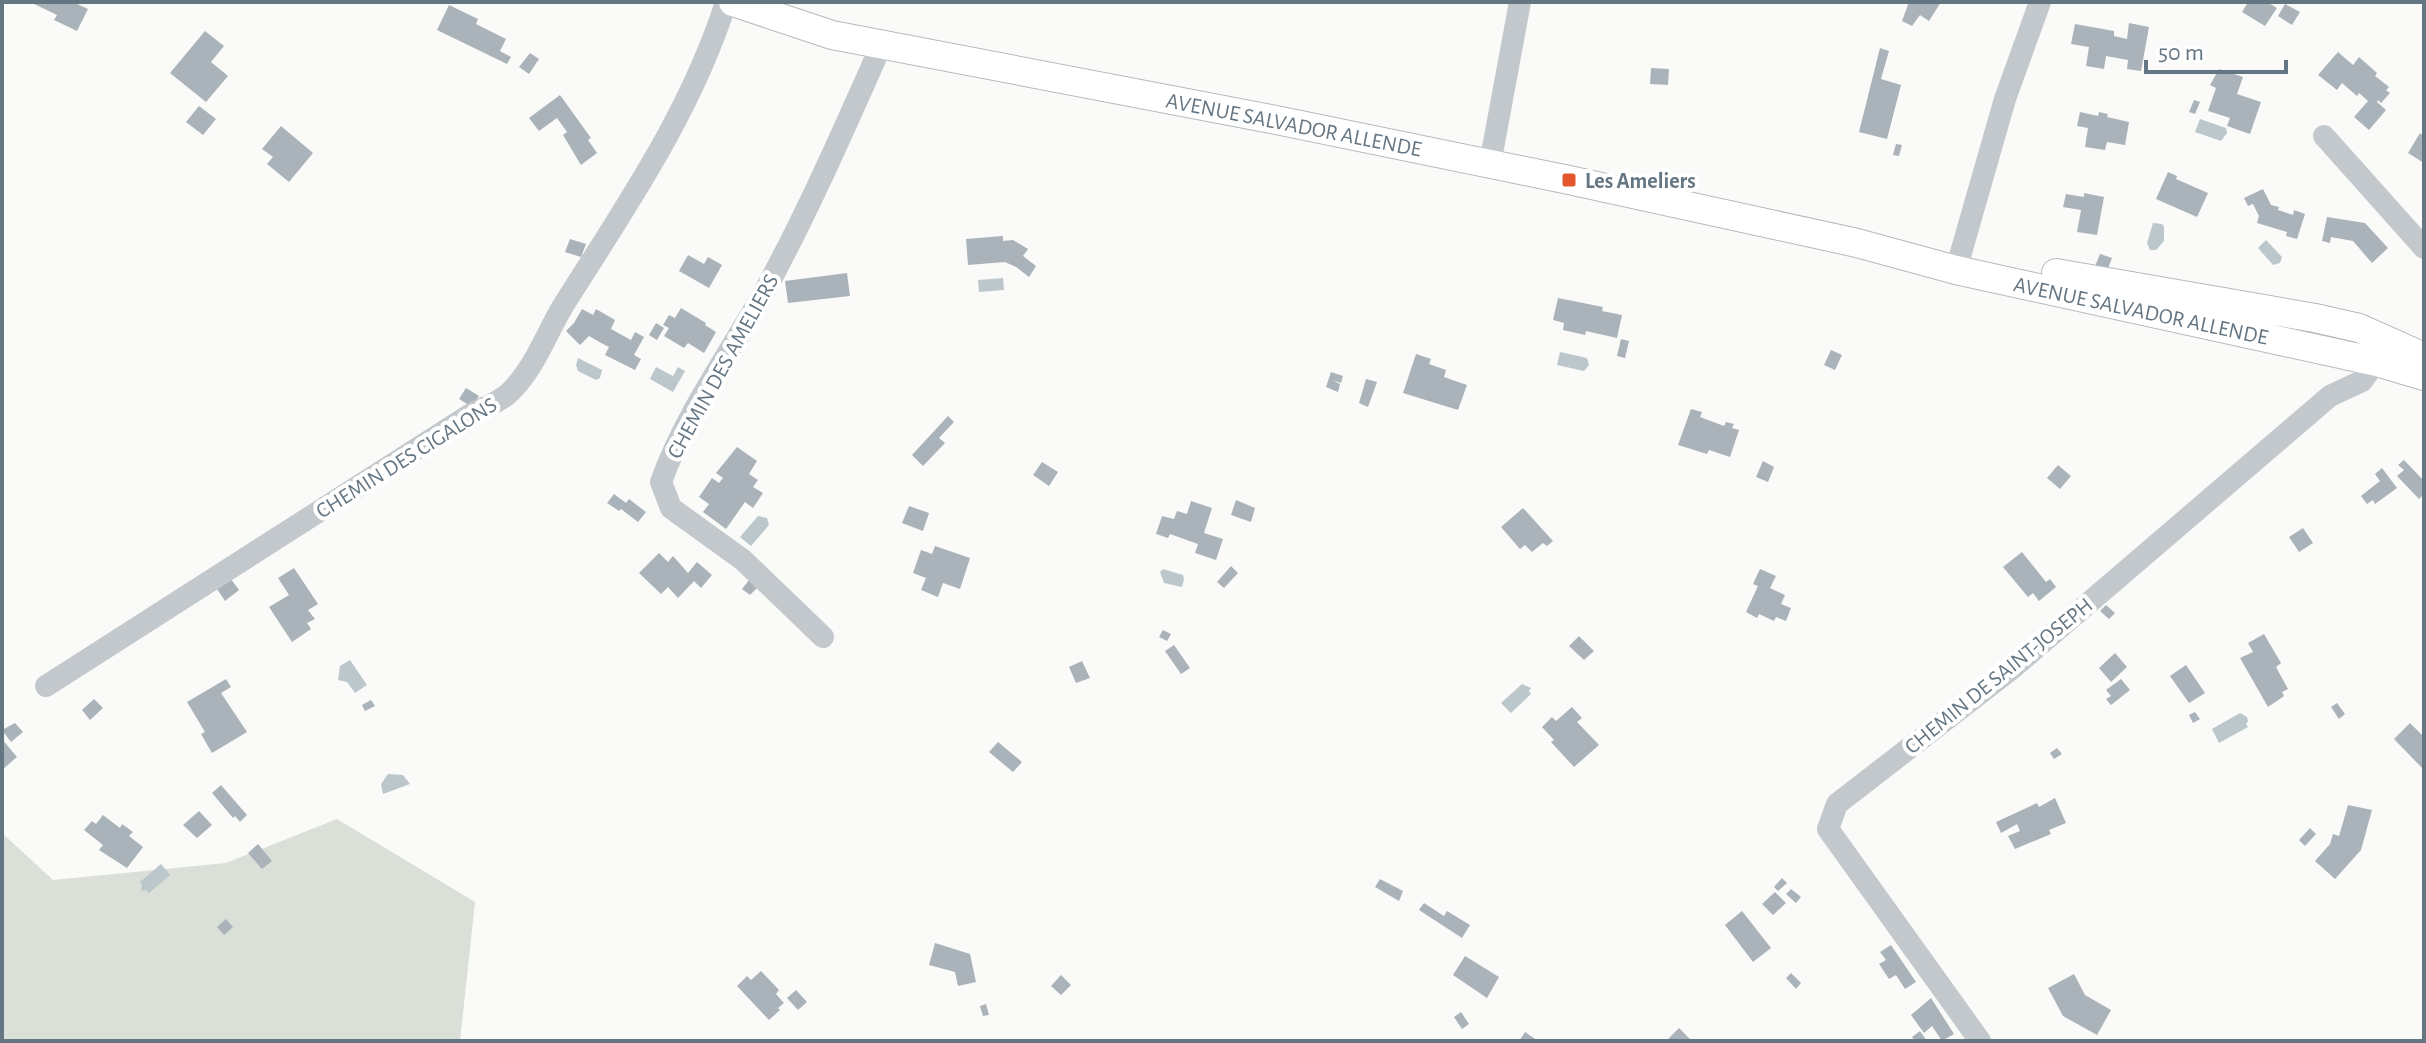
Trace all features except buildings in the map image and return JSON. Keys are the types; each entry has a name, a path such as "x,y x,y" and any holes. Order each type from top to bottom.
{"main road":[{"name":"AVENUE SALVADOR ALLENDE","path":"733,2 820,32 881,46 1034,73 1490,164 1958,263 2377,362 2424,376"},
{"name":"AVENUE SALVADOR ALLENDE","path":"1958,263 2315,318 2359,328 2424,357"}],"street":[{"name":"CHEMIN DES CIGALONS","path":"46,686 471,414 507,395 531,366 560,311 667,139 715,37 726,2"},
{"path":"1490,164 1520,2"},
{"path":"1958,263 2005,99 2040,2"},
{"name":"CHEMIN DES AMELIERS","path":"823,637 743,560 671,508 661,482 673,449 771,279 881,46"},
{"path":"2324,136 2424,248"},
{"path":"2377,362 2381,355 2390,353 2424,364"},
{"name":"CHEMIN DE SAINT-JOSEPH","path":"1980,1041 1828,829 1837,804 2014,667 2330,396 2362,381 2377,362"}],"shaded area":[{"path":"2200,119 2226,128 2227,133 2221,141 2195,132"},
{"path":"2153,223 2164,227 2164,241 2156,250 2150,250 2147,243"},
{"path":"2266,240 2282,257 2280,263 2273,265 2258,248"},
{"path":"1003,278 1004,290 979,292 978,280"},
{"path":"1560,352 1587,358 1589,365 1584,371 1557,365"},
{"path":"578,358 602,370 600,378 596,380 578,371"},
{"path":"656,367 673,376 678,367 685,371 673,392 650,379"},
{"path":"758,516 767,518 769,525 751,546 740,537"},
{"path":"1163,569 1183,575 1182,587 1164,583 1160,572"},
{"path":"350,660 367,685 355,693 347,682 338,680 340,666"},
{"path":"1522,684 1531,688 1531,694 1511,713 1501,703"},
{"path":"2240,713 2247,717 2248,727 2219,743 2212,729"},
{"path":"388,774 403,775 410,784 383,794 381,784"},
{"path":"337,819 475,902 460,1041 2,1041 2,833 53,880 226,863"},
{"path":"161,864 170,875 149,893 141,891 140,882"}],"place":[{"name":"Les Ameliers","path":"1569,180"}]}
